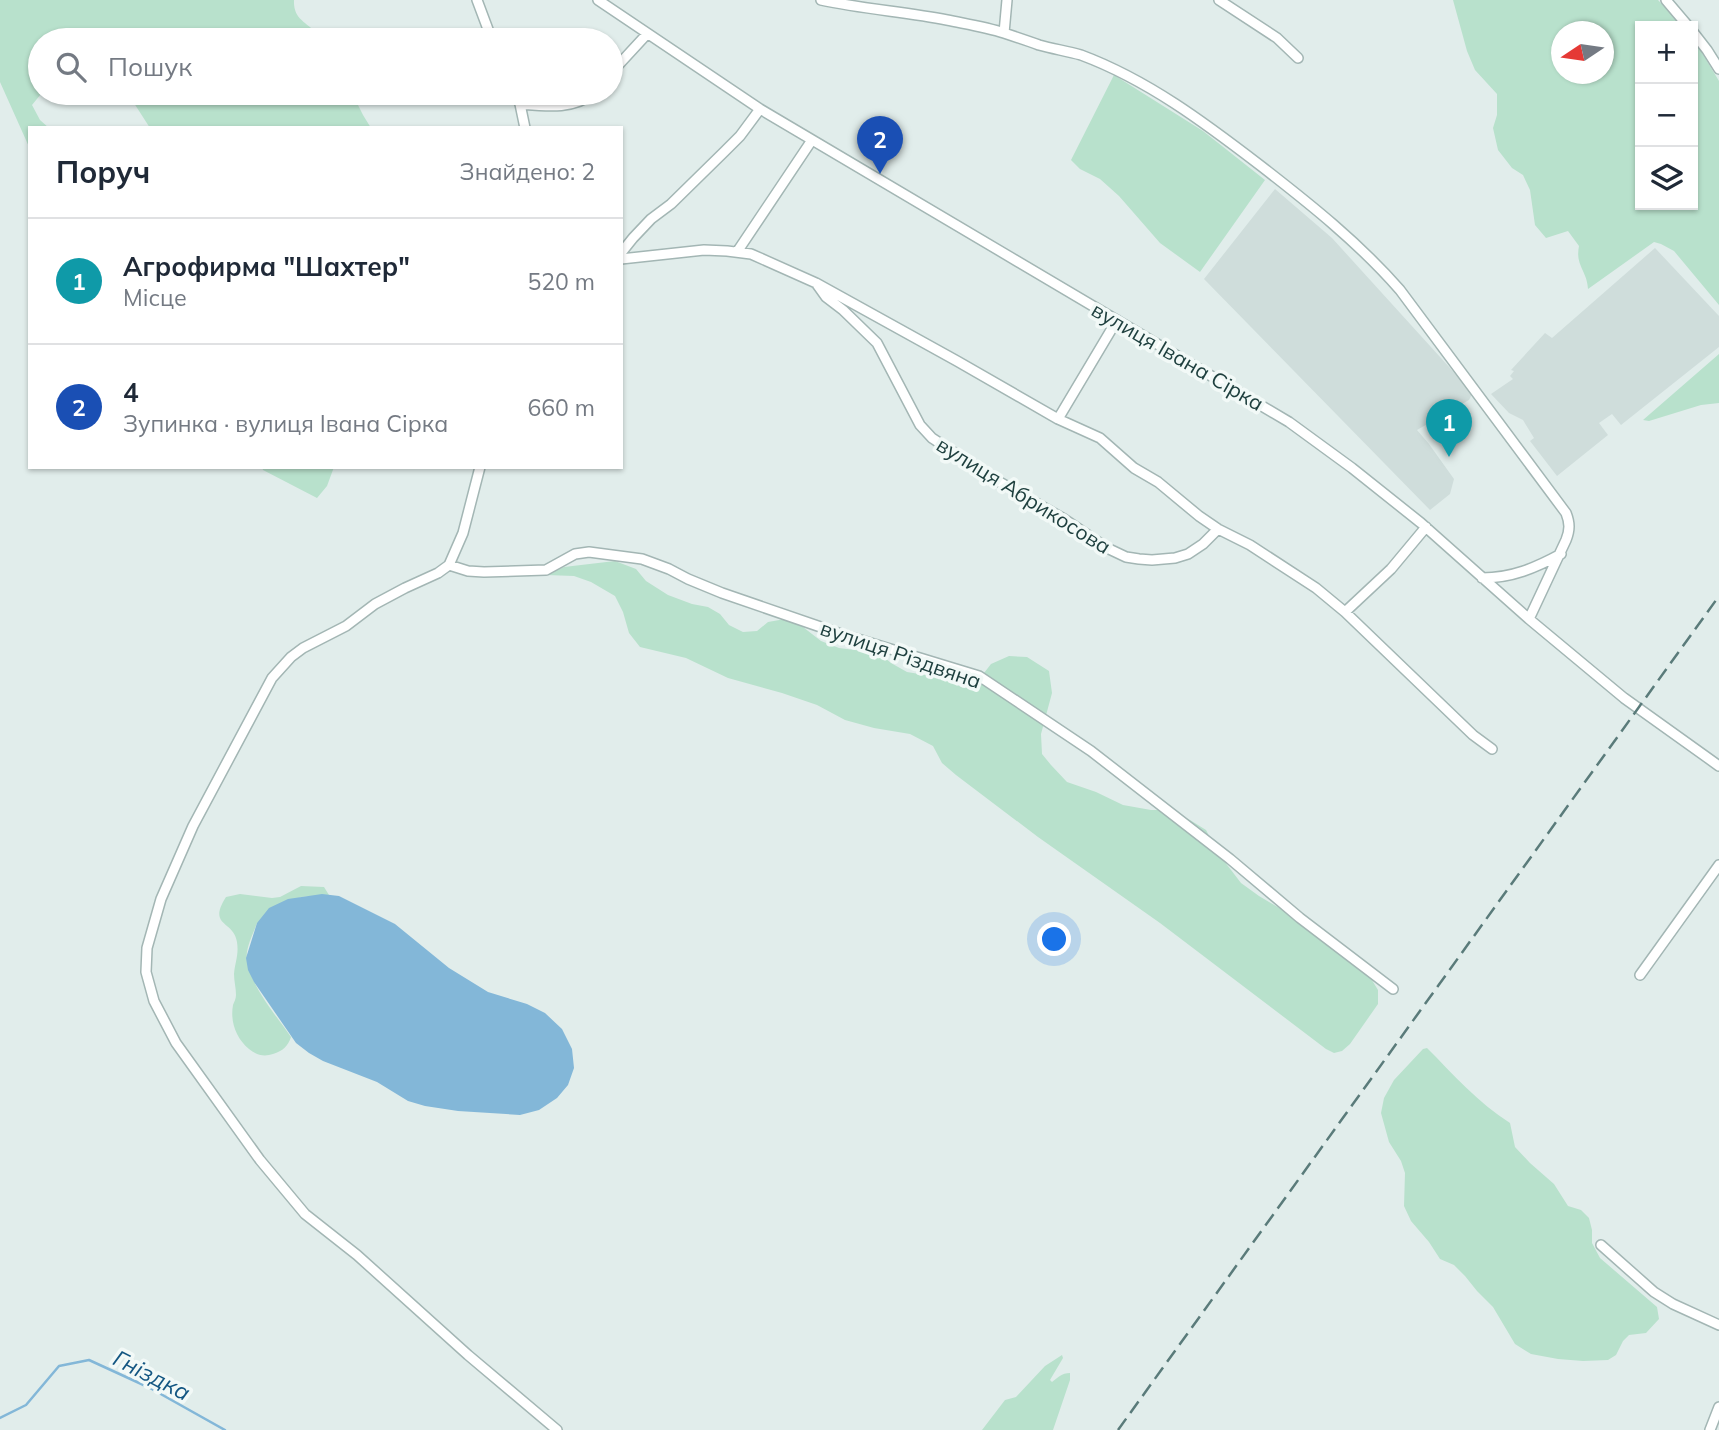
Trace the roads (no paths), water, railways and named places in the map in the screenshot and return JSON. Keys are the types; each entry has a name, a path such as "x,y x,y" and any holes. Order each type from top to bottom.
{"street":[{"path":"477,0 488,28"},
{"name":"вулиця Івана Сірка","path":"598,0 760,109 1289,422 1426,527 1529,619 1624,698 1719,766"},
{"path":"821,0 944,19 1004,33 1079,55 1121,73 1174,103 1295,193 1378,265 1400,290 1566,513 1569,529 1561,554 1529,619"},
{"path":"1004,33 1007,0"},
{"path":"1219,0 1277,38 1298,58"},
{"path":"1666,0 1684,21"},
{"path":"623,60 647,34"},
{"path":"1698,38 1719,69"},
{"path":"520,105 525,126"},
{"path":"623,250 651,219 671,204 740,136 760,109"},
{"path":"737,252 812,140"},
{"name":"вулиця Абрикосова","path":"623,259 704,250 751,254 816,283 1058,419 1100,439 1134,468 1158,482 1218,530 1250,545 1316,588 1345,612 1473,735 1492,749"},
{"name":"вулиця Абрикосова","path":"816,283 826,297 877,343 920,425 932,438 996,480 1126,557 1152,560 1175,558 1188,554 1218,530"},
{"path":"1058,419 1116,320"},
{"path":"479,469 463,533 449,565 375,604 346,626 303,648 272,678 193,826 161,899 152,923 146,972 160,1016 176,1043 228,1118 305,1214 357,1255 468,1355 557,1430"},
{"path":"1345,612 1391,569 1426,527"},
{"name":"вулиця Різдвяна","path":"449,565 484,572 546,570 575,554 589,552 642,559 722,593 979,676 1091,751 1393,989"},
{"path":"1482,578 1516,574 1561,554"},
{"path":"1640,975 1719,865"},
{"path":"1601,1245 1654,1292 1719,1325"},
{"path":"1710,1430 1718,1412"}],"water":[{"path":"322,894 339,896 395,924 449,968 488,992 527,1004 545,1013 562,1029 572,1049 574,1068 568,1085 557,1098 539,1110 520,1115 425,1106 408,1101 377,1082 323,1061 296,1043 254,982 246,958 257,923 269,908 288,899"}],"waterway":[{"name":"Гніздка","path":"0,1418 26,1405 59,1366 89,1360 150,1388 225,1430"}],"railway":[{"path":"1118,1430 1719,596"}],"place":[{"name":"4","path":"880,174"},
{"name":"Агрофирма \"Шахтер\"","path":"1449,457"}]}
